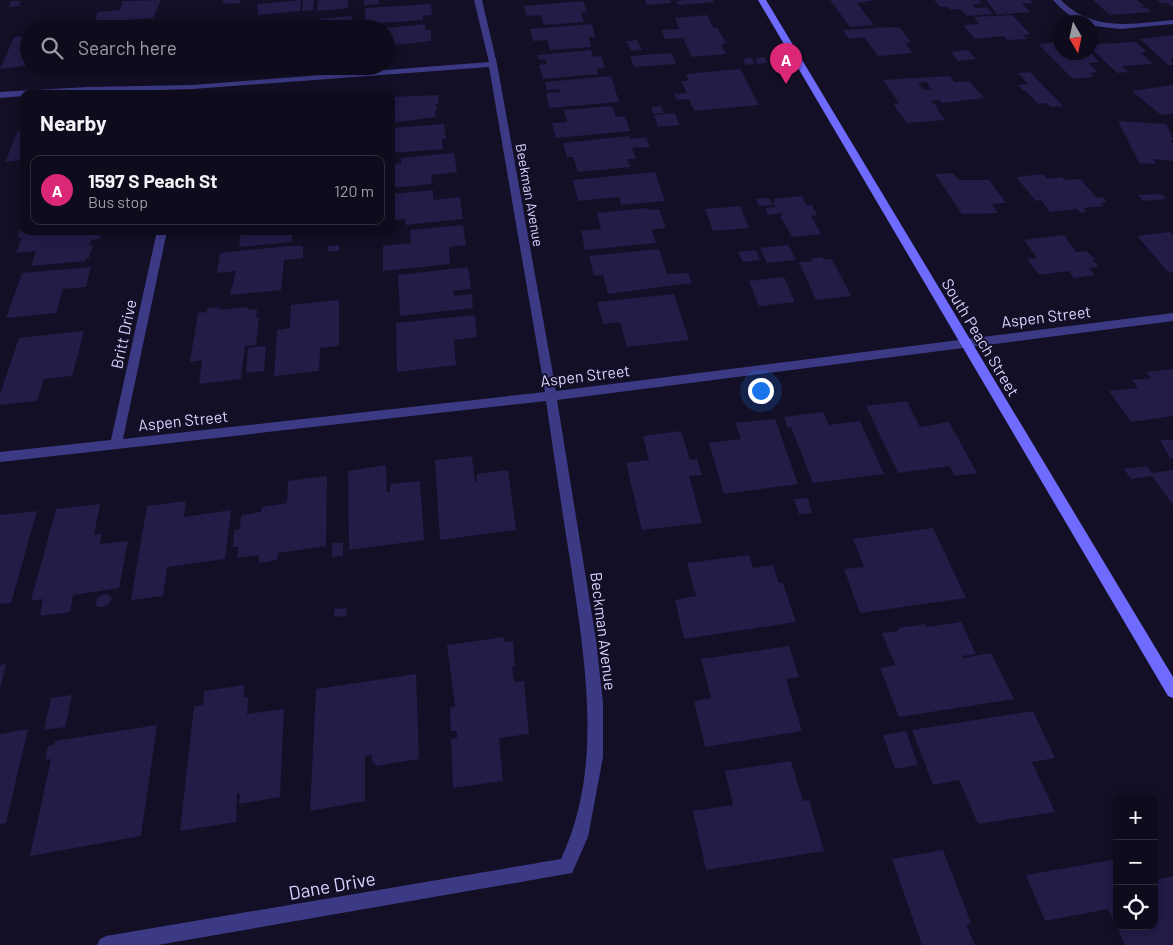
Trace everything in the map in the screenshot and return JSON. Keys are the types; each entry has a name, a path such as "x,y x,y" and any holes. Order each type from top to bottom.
{"street":[{"name":"Beekman Avenue","path":"478,0 493,64 551,396"},
{"name":"South Peach Street","path":"762,0 1173,691"},
{"path":"1057,0 1071,14 1098,24 1125,26 1173,22"},
{"path":"395,72 493,64"},
{"path":"72,90 192,90 366,75"},
{"path":"0,95 20,94"},
{"name":"Britt Drive","path":"116,444 161,235"},
{"name":"Aspen Street","path":"0,458 551,396 1173,317"},
{"name":"Beckman Avenue","path":"551,396 589,640 595,703 595,758 580,837 566,867"},
{"name":"Dane Drive","path":"106,945 566,867"}],"building":[{"path":"161,0 153,18 95,20 98,12 120,10 123,1"},
{"path":"223,0 240,0 240,3 222,4"},
{"path":"301,0 300,11 258,15 257,4"},
{"path":"303,0 314,0 313,10 302,11"},
{"path":"318,0 348,0 348,8 317,11"},
{"path":"364,0 379,0 379,4 364,5"},
{"path":"645,0 670,0 671,3 647,5"},
{"path":"713,0 714,2 679,5 676,1"},
{"path":"830,0 876,0 857,3 874,25 850,27"},
{"path":"934,0 979,0 982,4 972,5 976,8 987,7 993,14 967,16 960,9 950,10 948,7 940,7"},
{"path":"986,0 1030,0 1033,3 1022,4 1030,12 1008,14 999,6 1007,14 997,15"},
{"path":"1093,0 1137,0 1145,7 1142,8 1147,8 1152,12 1110,15"},
{"path":"1157,0 1173,0 1173,7 1167,3 1161,3"},
{"path":"11,1 21,1 19,6 8,7"},
{"path":"583,1 587,12 581,13 584,22 544,25 541,15 527,16 524,6"},
{"path":"431,4 432,15 423,16 423,20 395,22 395,20 366,20 365,8"},
{"path":"707,15 713,28 717,27 726,43 721,44 726,54 692,57 683,38 665,39 661,30 679,29 675,18"},
{"path":"1012,15 1030,34 1023,35 1027,39 1007,40 1004,36 975,39 963,25 979,24 974,17"},
{"path":"352,16 352,20 318,19"},
{"path":"425,24 425,30 431,30 431,41 395,45 395,27"},
{"path":"592,24 595,37 589,37 591,47 550,50 547,40 533,41 530,29"},
{"path":"900,28 911,42 905,43 913,53 878,56 864,37 849,39 843,30"},
{"path":"1173,35 1173,59 1171,59 1173,65 1168,65 1140,39"},
{"path":"14,37 20,37 20,66 0,69"},
{"path":"637,40 642,50 631,51 626,41"},
{"path":"1136,42 1147,52 1141,53 1153,64 1122,66 1128,72 1117,73 1098,55 1098,45"},
{"path":"1053,43 1053,59 1038,44"},
{"path":"591,50 593,57 601,56 605,68 597,69 598,74 543,79 539,65 547,64 545,59 539,60 537,55"},
{"path":"968,50 976,59 958,61 951,52"},
{"path":"671,53 676,64 634,67 630,56"},
{"path":"765,57 768,63 757,64 755,58"},
{"path":"752,58 755,64 746,65 743,59"},
{"path":"1054,60 1097,60 1099,62 1088,63 1098,72 1090,73 1094,77 1073,79"},
{"path":"740,69 759,105 694,111 689,99 677,100 674,94 687,93 681,81 689,81 686,74"},
{"path":"1030,72 1063,106 1051,107 1046,103 1038,104 1026,91 1023,91 1018,85 1028,84 1018,73"},
{"path":"611,76 619,102 549,108 546,93 560,92 559,89 547,90 545,82"},
{"path":"950,76 954,82 969,81 984,98 942,103 940,100 931,101 938,107 936,107 945,120 907,123 893,104 899,103 883,80","holes":["927,82 932,90 924,90 918,83"]},
{"path":"1173,85 1173,113 1161,115 1132,91"},
{"path":"438,95 439,104 436,104 435,117 395,122 395,97"},
{"path":"612,106 616,117 625,116 630,131 556,138 552,123 567,122 564,110"},
{"path":"661,106 664,113 653,114 651,107"},
{"path":"675,113 679,125 658,127 654,115"},
{"path":"1118,121 1166,124 1173,138 1173,140 1170,140 1173,144 1173,161 1153,159 1156,164 1139,163"},
{"path":"444,124 446,139 442,139 443,149 395,153 395,128"},
{"path":"18,131 20,131 20,160 5,162"},
{"path":"629,136 630,139 646,137 650,147 632,148 636,159 627,159 630,167 578,172 573,157 567,157 563,143"},
{"path":"454,153 457,172 431,175 432,184 395,188 395,164 401,163 401,158"},
{"path":"655,172 665,201 621,205 619,197 578,201 573,180"},
{"path":"953,173 959,180 989,180 1006,203 992,204 998,213 962,214 935,174"},
{"path":"1043,174 1047,179 1062,177 1065,180 1080,179 1097,198 1103,197 1107,202 1100,203 1104,206 1084,208 1086,212 1080,213 1077,209 1050,212 1041,200 1036,201 1016,177"},
{"path":"433,190 433,200 460,197 463,219 405,225 405,219 395,220 395,194"},
{"path":"1161,194 1166,199 1143,201 1138,195"},
{"path":"802,196 807,206 812,205 817,215 811,216 821,234 792,237 780,216 782,216 781,213 768,215 765,208 775,207 772,202 775,201 774,199"},
{"path":"769,198 773,205 759,206 756,199"},
{"path":"740,206 749,228 713,231 705,209"},
{"path":"648,208 649,210 659,209 666,228 652,230 656,243 585,250 581,231 601,229 597,213"},
{"path":"463,225 466,245 449,247 450,264 383,271 383,246 411,243 410,230"},
{"path":"20,230 20,235 101,235 100,239 91,240 89,246 93,245 89,258 86,258 85,261 31,266 36,251 16,253 22,237 17,238"},
{"path":"1170,232 1173,236 1173,272 1169,273 1137,236"},
{"path":"240,235 293,235 292,242 239,247"},
{"path":"1064,235 1076,252 1086,251 1096,259 1092,259 1099,267 1089,268 1095,275 1074,278 1069,271 1039,275 1027,259 1037,258 1024,240"},
{"path":"339,245 339,251 328,251 328,246"},
{"path":"788,245 796,260 767,263 760,248"},
{"path":"303,246 303,258 284,260 281,290 230,295 236,271 217,273 220,253"},
{"path":"659,249 667,274 688,273 692,283 608,294 603,275 594,276 589,256"},
{"path":"755,250 760,260 743,262 738,252"},
{"path":"822,257 823,259 832,259 851,296 816,300 799,262 812,261 811,258"},
{"path":"91,267 86,287 63,289 56,313 6,318 22,273"},
{"path":"468,267 471,289 453,291 454,296 472,294 473,308 400,316 398,275"},
{"path":"784,277 795,302 759,306 749,281"},
{"path":"674,294 689,340 627,347 620,322 603,324 597,302"},
{"path":"339,300 339,346 320,348 319,371 274,376 277,330 290,328 291,305"},
{"path":"220,307 219,310 248,307 248,310 257,309 256,317 259,317 256,345 245,346 241,379 199,384 202,360 190,362 198,313 206,312 207,308"},
{"path":"475,315 477,337 454,340 456,365 397,372 396,323"},
{"path":"84,331 72,376 44,379 37,401 0,405 0,394 19,338"},
{"path":"266,346 264,371 246,373 248,348"},
{"path":"1173,369 1173,416 1131,422 1109,391 1138,388 1132,380 1151,378 1146,372"},
{"path":"907,401 920,427 949,422 977,473 955,476 950,466 898,473 866,406"},
{"path":"823,412 829,425 860,421 884,474 813,483 791,427 788,428 784,417"},
{"path":"775,419 798,484 724,494 709,443 741,439 735,423"},
{"path":"681,431 690,460 697,459 702,475 689,476 702,523 642,530 626,463 649,460 643,436"},
{"path":"1160,440 1173,440 1173,458 1170,458"},
{"path":"472,456 475,482 477,481 477,474 508,470 516,530 440,540 435,460"},
{"path":"386,465 387,492 390,492 390,484 420,481 424,540 349,550 348,471"},
{"path":"1147,466 1152,473 1173,470 1173,505 1152,476 1131,479 1124,469"},
{"path":"327,476 326,546 278,553 277,560 259,563 259,555 237,558 238,547 233,547 234,530 240,529 241,515 261,512 262,507 287,503 288,481"},
{"path":"808,498 812,513 799,514 794,499"},
{"path":"186,501 184,517 231,510 225,559 167,567 163,596 131,600 147,506"},
{"path":"100,504 94,535 102,534 100,544 128,541 119,588 73,595 70,612 40,616 43,599 31,601 56,509"},
{"path":"37,511 11,603 0,604 0,515"},
{"path":"933,528 966,598 860,613 844,569 864,567 853,539"},
{"path":"332,543 343,543 343,556 332,557"},
{"path":"749,555 753,568 773,565 779,583 783,583 796,622 684,639 675,600 696,596 687,563"},
{"path":"108,594 112,598 110,603 104,607 98,607 95,604 97,598"},
{"path":"347,608 346,616 334,617 334,609"},
{"path":"961,622 976,654 962,656 963,658 991,653 1014,699 899,717 880,668 895,665 882,633 899,631 898,628 926,624 927,627"},
{"path":"504,637 505,642 513,641 515,667 512,667 514,682 524,681 529,734 499,738 503,781 453,788 451,739 457,738 457,731 451,731 450,708 455,706 447,645"},
{"path":"789,646 799,677 786,679 802,731 705,747 694,701 711,698 701,659"},
{"path":"6,664 1,685 0,685 0,665"},
{"path":"416,674 419,759 375,766 375,762 372,763 372,755 365,756 365,801 310,811 316,689"},
{"path":"244,685 244,698 248,697 247,714 284,709 280,797 239,804 240,793 237,794 236,822 180,831 194,706 203,705 204,691"},
{"path":"72,695 65,727 44,730 51,698"},
{"path":"1033,711 1055,758 1032,762 1055,812 978,824 959,780 933,785 912,730"},
{"path":"157,725 141,836 30,856 51,759 45,760 48,746 54,745 55,741"},
{"path":"28,729 6,823 0,824 0,734"},
{"path":"906,731 918,765 895,769 883,735"},
{"path":"791,761 803,801 809,800 824,851 706,870 693,811 733,805 725,771"},
{"path":"943,850 971,923 966,924 975,945 922,945 892,859"},
{"path":"1113,860 1113,920 1108,909 1045,921 1026,875"},
{"path":"1173,876 1173,945 1125,945 1118,930 1158,930 1158,879"}],"place":[{"name":"1597 S Peach St","path":"786,84"}]}
